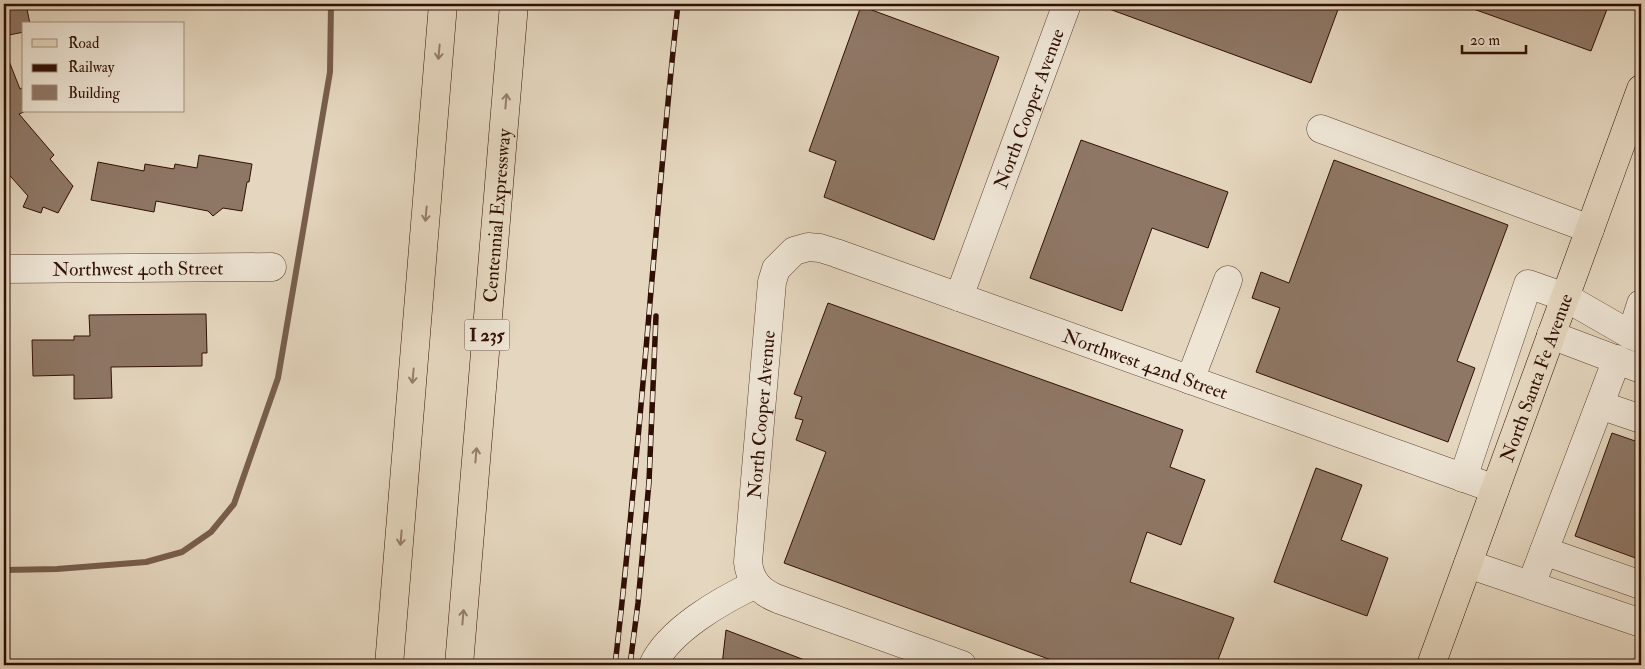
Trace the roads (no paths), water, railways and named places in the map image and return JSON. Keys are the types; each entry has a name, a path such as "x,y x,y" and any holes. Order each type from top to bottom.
{"main road":[{"path":"390,665 443,4"},
{"name":"Centennial Expressway","path":"459,665 514,4"},
{"name":"North Santa Fe Avenue","path":"1431,665 1641,92"},
{"path":"377,665 395,612"}],"street":[{"name":"North Cooper Avenue","path":"959,298 1067,4"},
{"path":"1322,129 1590,229"},
{"name":"Northwest 42nd Street","path":"794,251 808,247 820,248 1494,489"},
{"name":"North Cooper Avenue","path":"756,584 751,577 748,562 765,378 770,295 776,269 794,251"},
{"name":"Northwest 40th Street","path":"4,269 272,267"},
{"path":"1190,380 1228,280"},
{"path":"1463,478 1528,284 1565,297 1636,337 1641,304"},
{"path":"1531,585 1600,405 1629,364 1551,336"},
{"path":"1600,405 1641,419"},
{"path":"1544,551 1641,585"},
{"path":"1468,564 1641,623"},
{"path":"653,665 663,649 685,628 717,605 756,584 766,594 778,599 962,665"}],"waterway":[{"path":"4,570 57,569 146,562 182,552 211,532 234,504 278,378 330,72 331,4"}],"railway":[{"path":"615,665 678,4"},
{"path":"630,665 638,603 649,482 656,316"}]}
